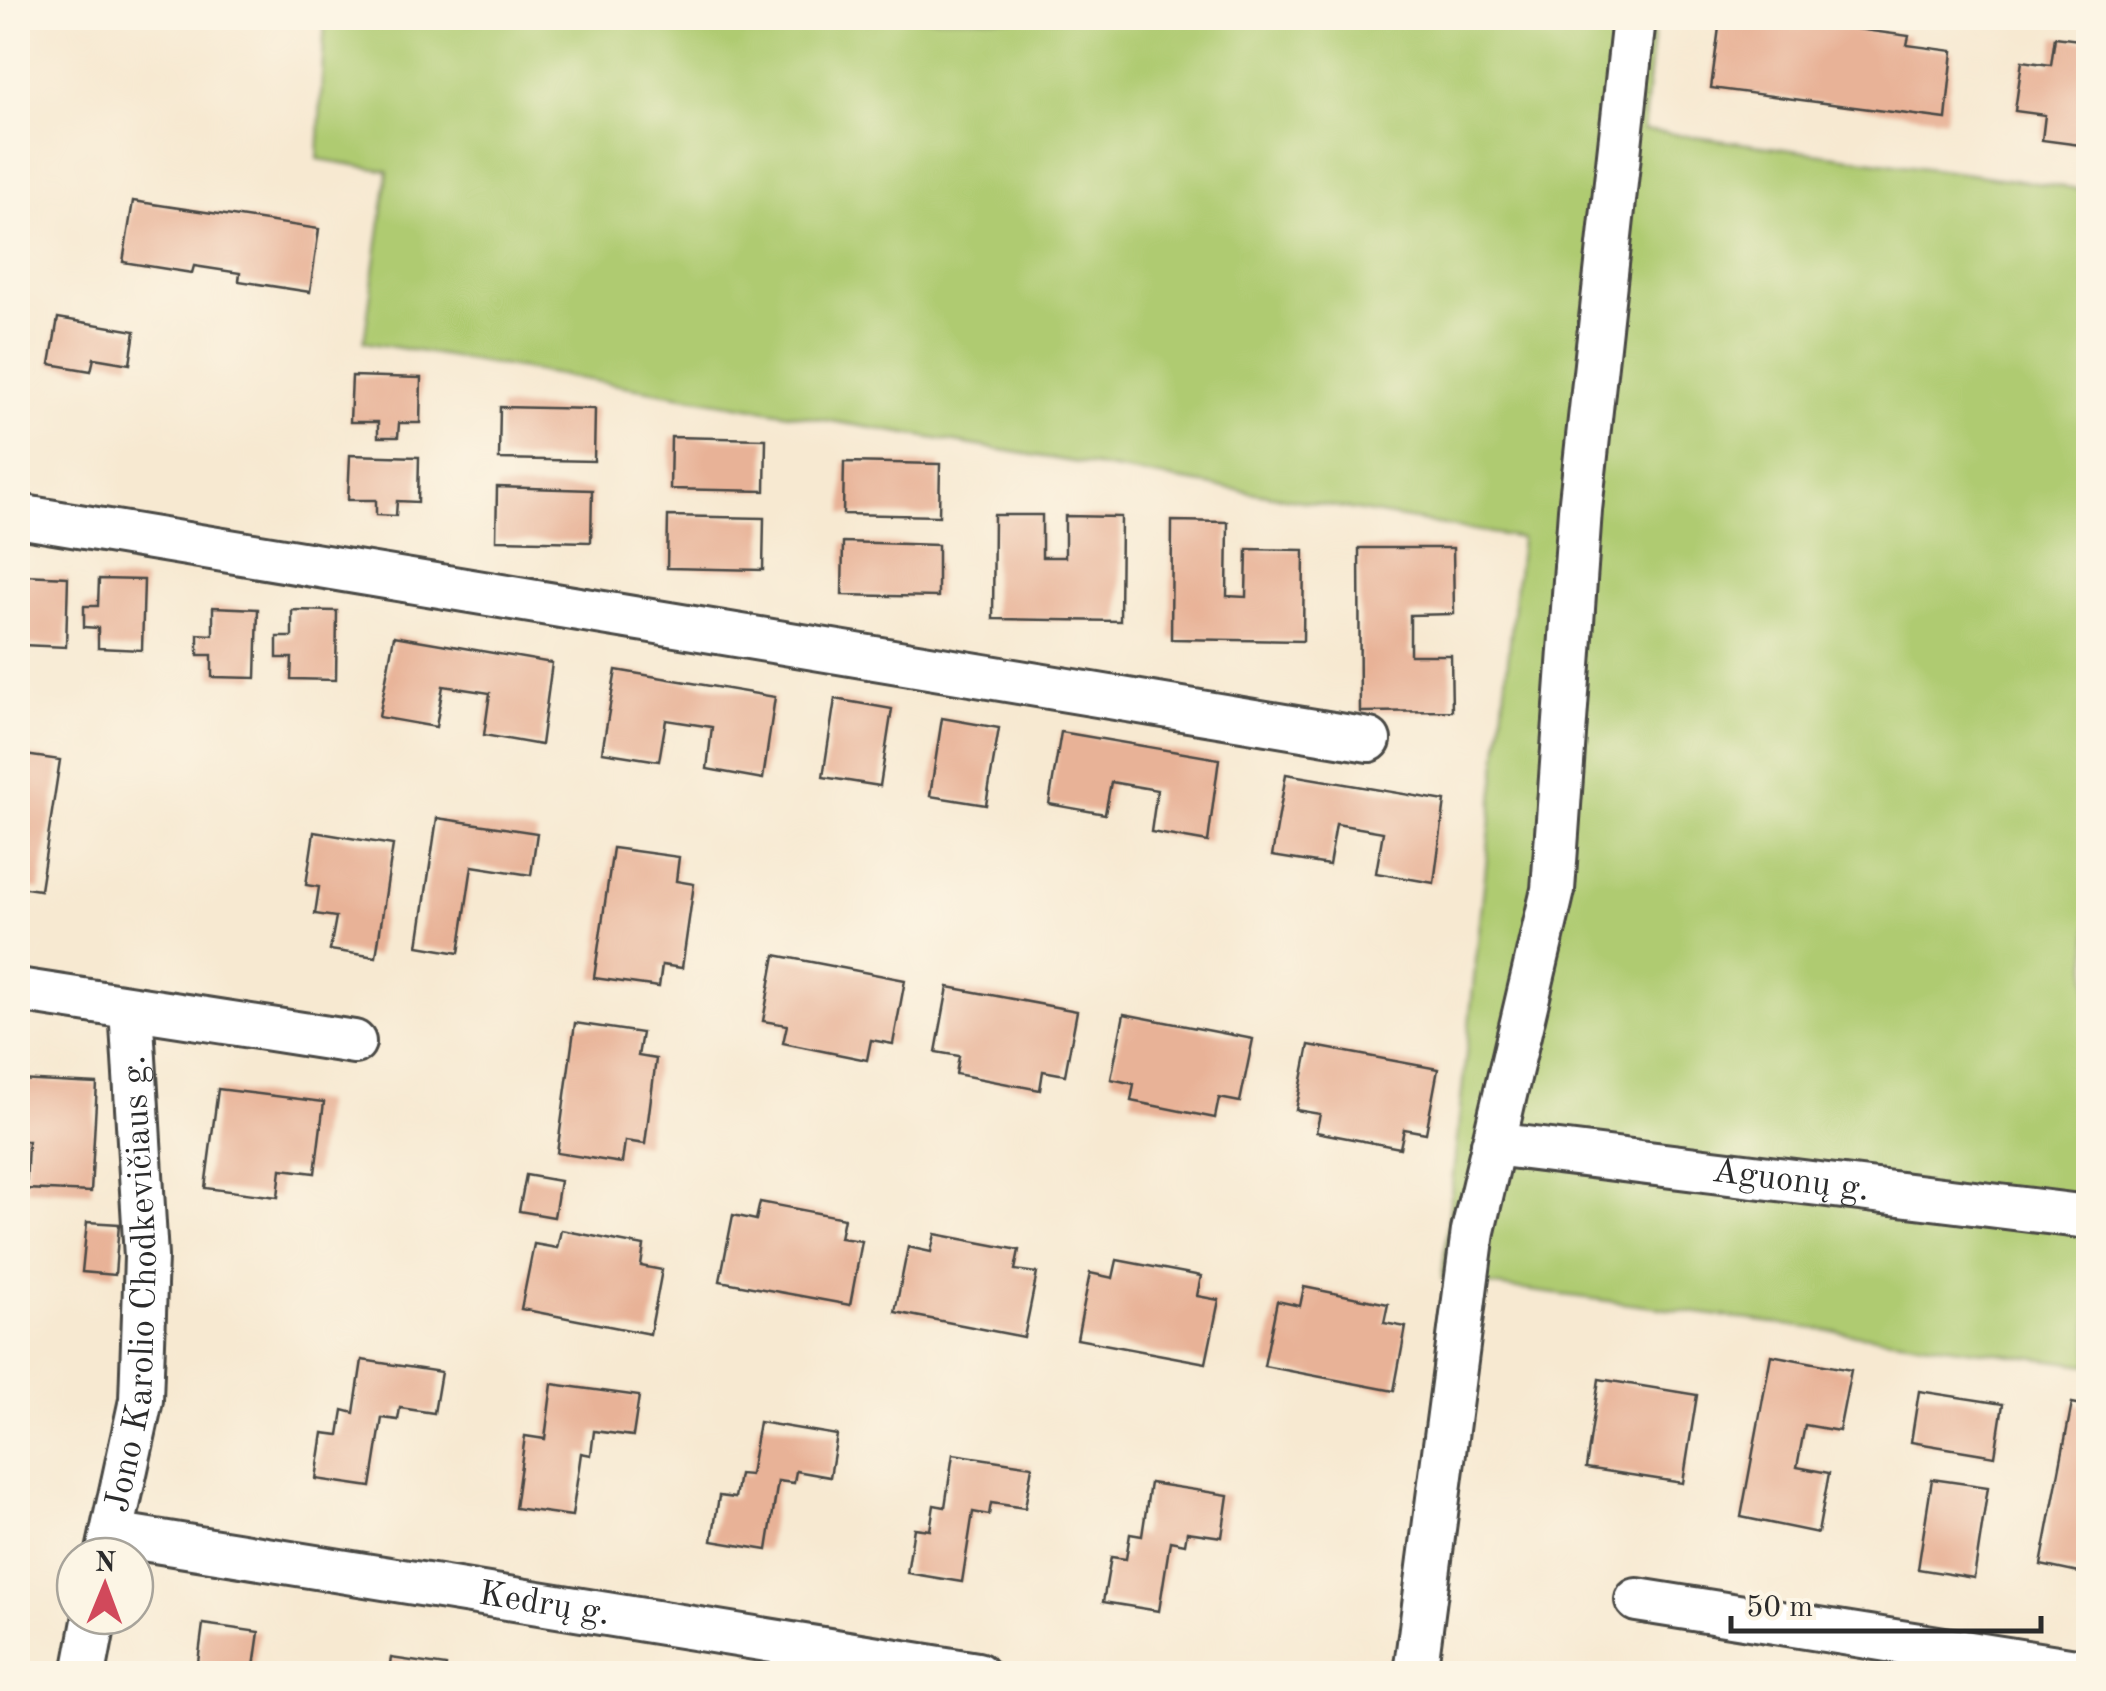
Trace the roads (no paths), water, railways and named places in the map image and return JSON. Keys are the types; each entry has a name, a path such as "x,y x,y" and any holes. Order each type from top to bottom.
{"street":[{"path":"1415,1674 1472,1232 1553,890 1580,510 1634,18"},
{"path":"18,516 1369,740"},
{"path":"18,990 354,1042"},
{"name":"Jono Karolio Chodkevičiaus g.","path":"112,1536 141,1400 146,1257 131,1008"},
{"name":"Aguonų g.","path":"1493,1144 2088,1217"},
{"name":"Kedrų g.","path":"155,1552 977,1674"},
{"path":"1638,1600 2088,1672"},
{"path":"84,1674 92,1636"}]}
